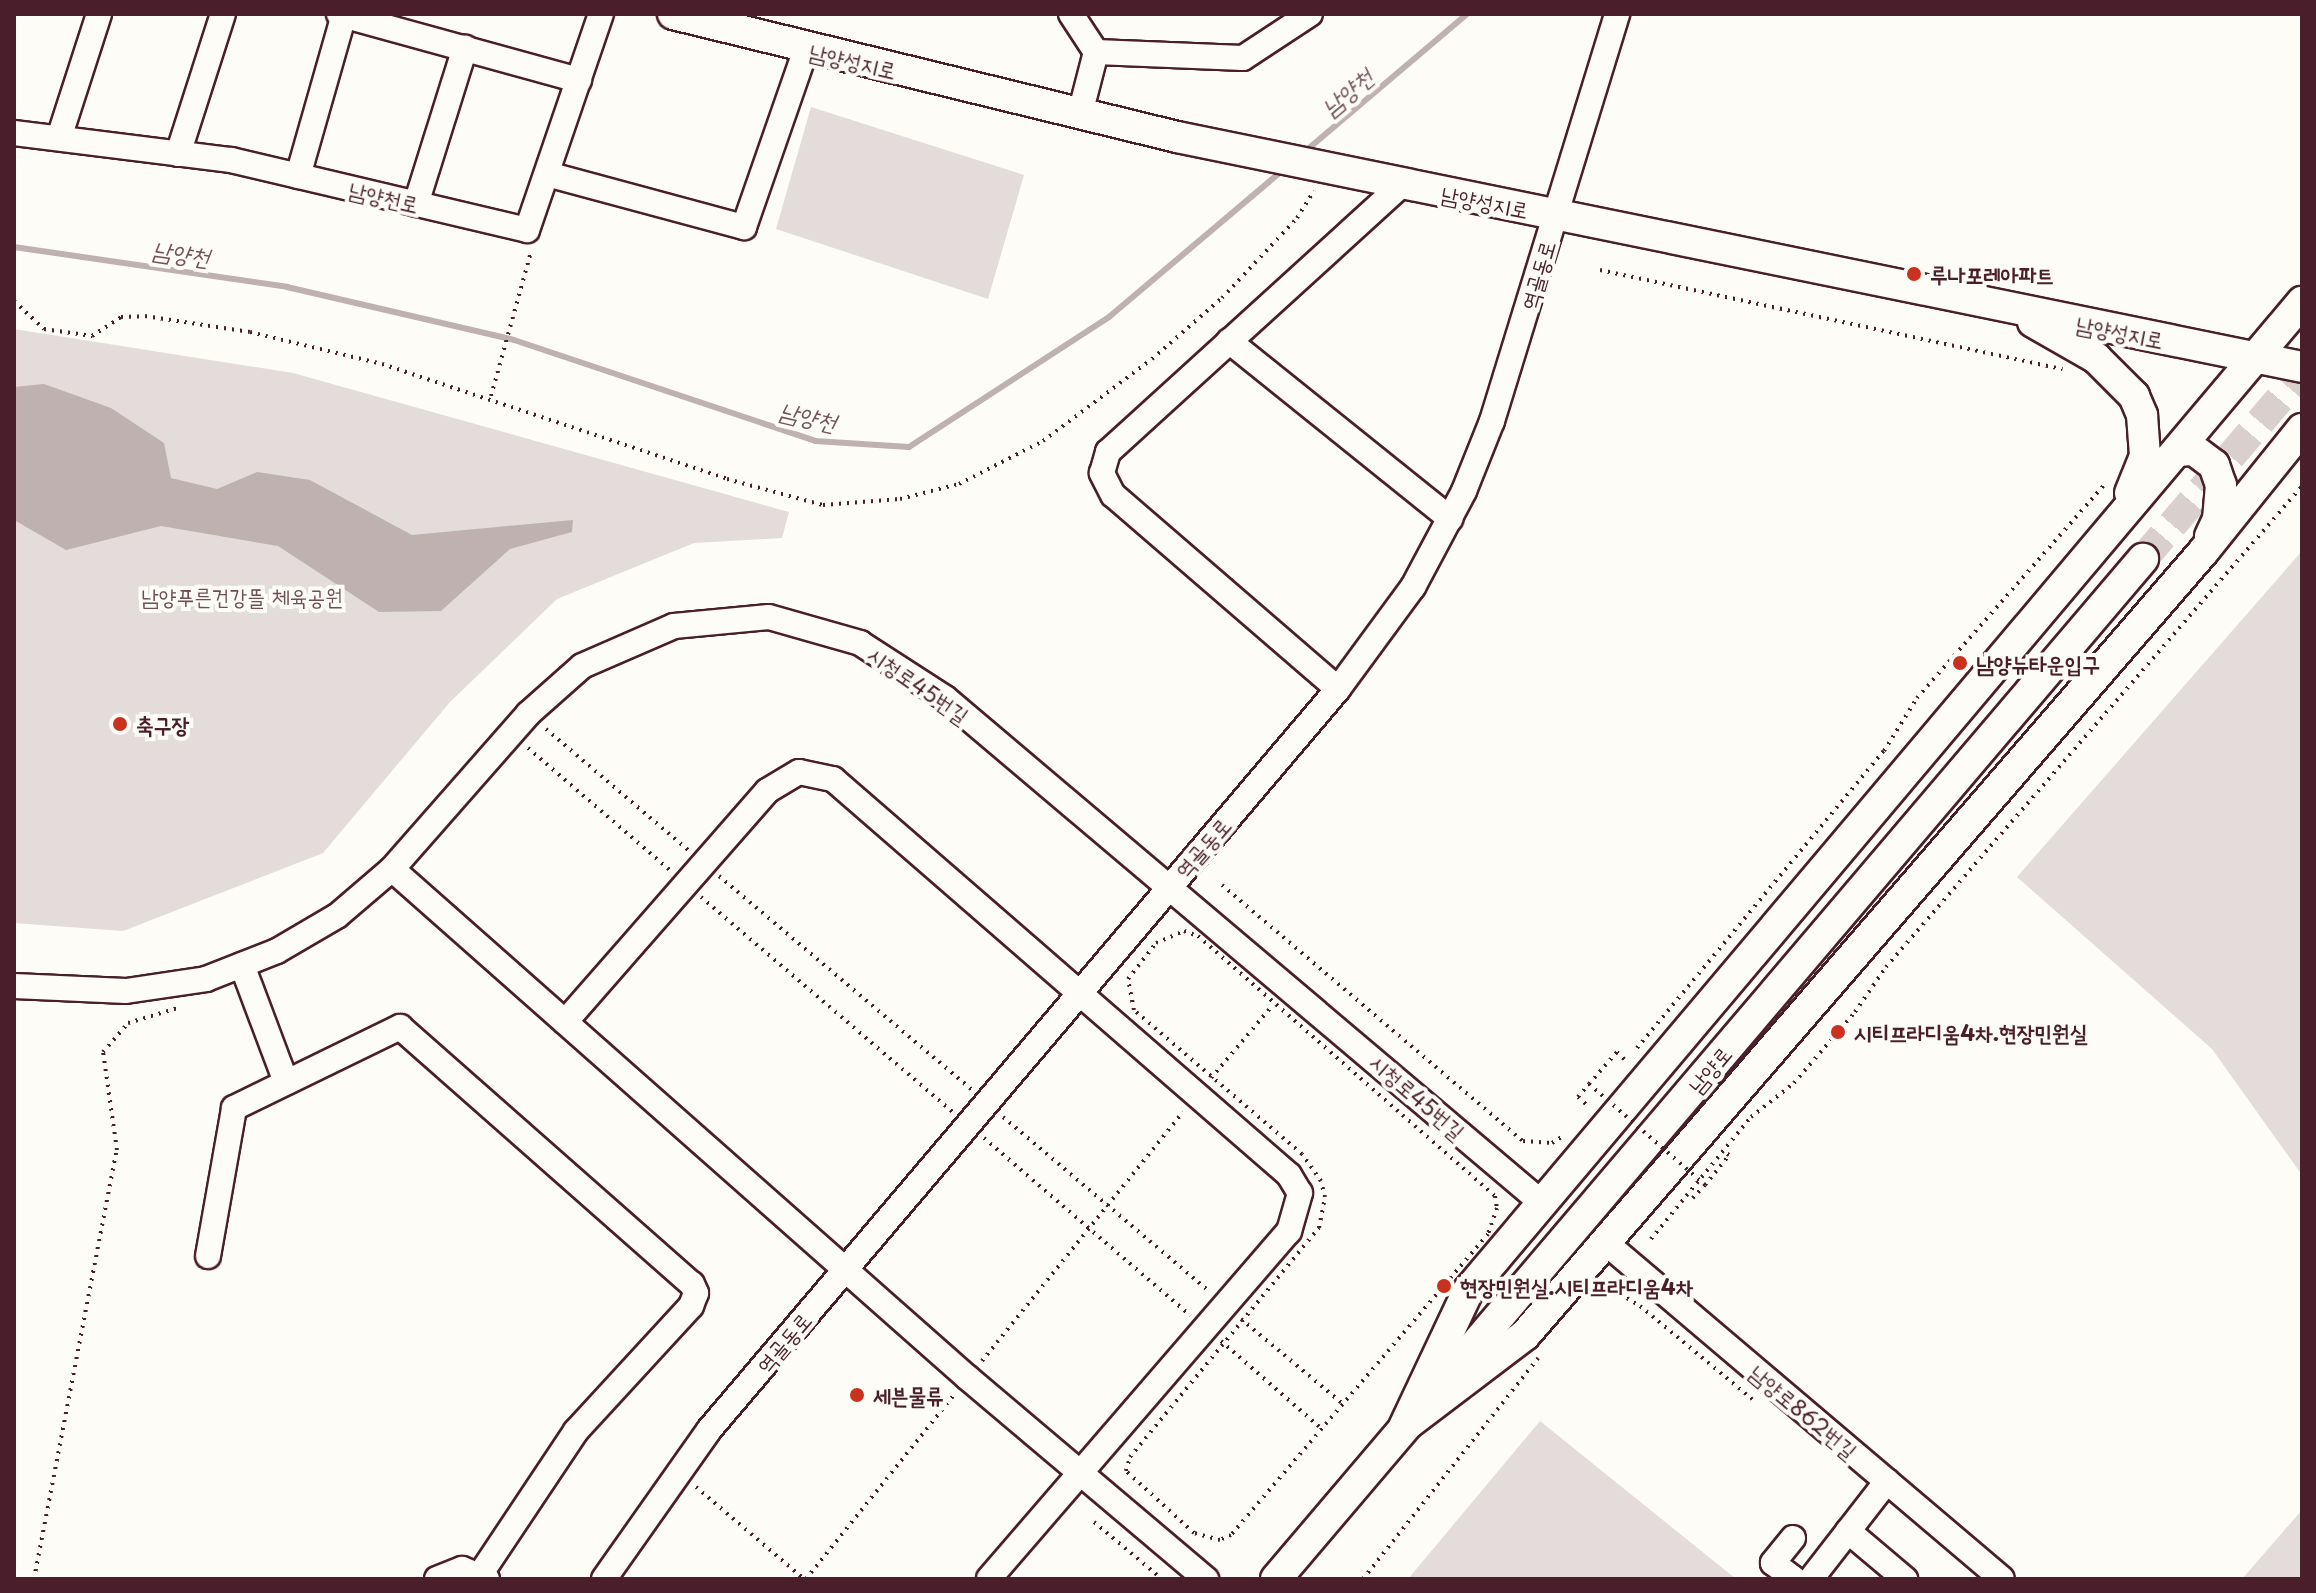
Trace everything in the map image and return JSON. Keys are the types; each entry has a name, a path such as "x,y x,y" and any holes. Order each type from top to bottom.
{"main road":[{"name":"남양성지로","path":"673,14 806,49 1177,137 2014,311 2302,367"},
{"path":"1404,1427 1468,1291 2302,302"},
{"path":"2014,311 2096,358 2134,396 2142,415 2145,456 2117,518"},
{"path":"1404,1427 1525,1335 2203,552 2302,429"},
{"path":"2178,451 2206,455 2221,485 2218,519 2203,552"},
{"name":"남양로","path":"1276,1579 2143,559"}],"street":[{"path":"59,138 99,14"},
{"path":"178,154 223,14"},
{"name":"남양천로","path":"14,133 178,154 298,176 527,230 601,14"},
{"path":"1071,14 1096,52 1080,114"},
{"path":"1096,52 1243,58 1310,14"},
{"name":"역골동로","path":"604,1579 679,1472 845,1269 1338,689 1413,587 1450,519 1492,421 1617,14"},
{"path":"298,176 342,15 579,80"},
{"path":"416,204 465,48"},
{"path":"547,174 744,227 806,49"},
{"path":"1338,689 1113,495 1102,473 1108,452 1401,185"},
{"path":"1229,341 1450,519"},
{"name":"시청로45번길","path":"14,986 126,991 206,979 242,965 337,916 392,869 528,714 582,666 674,626 769,617 860,643 945,698 1170,884 1542,1203"},
{"path":"565,1022 767,791 799,772 833,779 1289,1175 1300,1193 1289,1231 1082,1476 989,1579"},
{"path":"392,869 968,1378 1206,1579"},
{"path":"242,965 286,1082"},
{"path":"208,1256 234,1108 400,1027 692,1284 691,1306 576,1431 483,1577 462,1569 437,1579"},
{"name":"남양로862번길","path":"1606,1243 2002,1579"},
{"path":"1811,1579 1887,1481"},
{"path":"1848,1531 1905,1579"},
{"path":"1793,1538 1773,1563 1794,1579"}],"path":[{"path":"14,301 44,329 92,336 121,317 160,318 265,336 491,396 727,479 823,505 900,499 959,484 1043,441 1152,359 1222,298 1297,218 1322,167"},
{"path":"491,396 531,254"},
{"path":"1600,270 2077,374"},
{"path":"1617,1072 1884,751 1917,698 2100,493 2113,471"},
{"path":"1651,1239 1691,1196 1751,1117 1811,1062 1906,943 2302,486"},
{"path":"528,714 1343,1404"},
{"path":"511,734 1322,1429"},
{"path":"1222,885 1523,1141 1552,1143 1572,1126"},
{"path":"679,1472 805,1579 1274,1003"},
{"path":"34,1579 117,1150 103,1052 128,1023 189,1005"},
{"path":"1588,1106 1578,1097 1617,1052 1626,1061"},
{"path":"1580,1116 1607,1083"},
{"path":"1589,1084 1705,1185"},
{"path":"1691,1196 1705,1185 1729,1155 1723,1151"},
{"path":"1583,1305 1605,1293 1620,1294 1759,1405"},
{"path":"1363,1579 1545,1350"},
{"path":"1094,1522 1162,1579"}],"green space":[{"path":"811,107 1024,175 988,299 776,229"},
{"name":"남양푸른건강뜰 체육공원","path":"14,329 293,373 789,512 782,538 694,543 557,599 450,702 323,853 123,931 14,923"},
{"path":"2302,551 2302,1175 2212,1049 2017,877"},
{"path":"1540,1421 1736,1579 1408,1579"},
{"path":"2302,1510 2302,1579 2242,1579"}],"shaded area":[{"path":"44,384 111,408 164,443 171,478 217,489 257,472 310,480 412,535 573,520 572,532 510,549 441,611 379,612 278,546 161,526 66,550 14,520 14,387"}],"waterway":[{"name":"남양천","path":"1302,154 1467,14"},
{"name":"남양천","path":"14,247 287,287 514,340 815,441 909,447 1109,317 1284,169"}],"tunnel":[{"path":"2143,559 2302,373"}],"place":[{"name":"루나포레아파트","path":"1914,274"},
{"name":"남양뉴타운입구","path":"1960,663"},
{"name":"축구장","path":"120,724"},
{"name":"시티프라디움4차.현장민원실","path":"1838,1032"},
{"name":"현장민원실.시티프라디움4차","path":"1444,1286"},
{"name":"세븐물류","path":"857,1395"}]}
